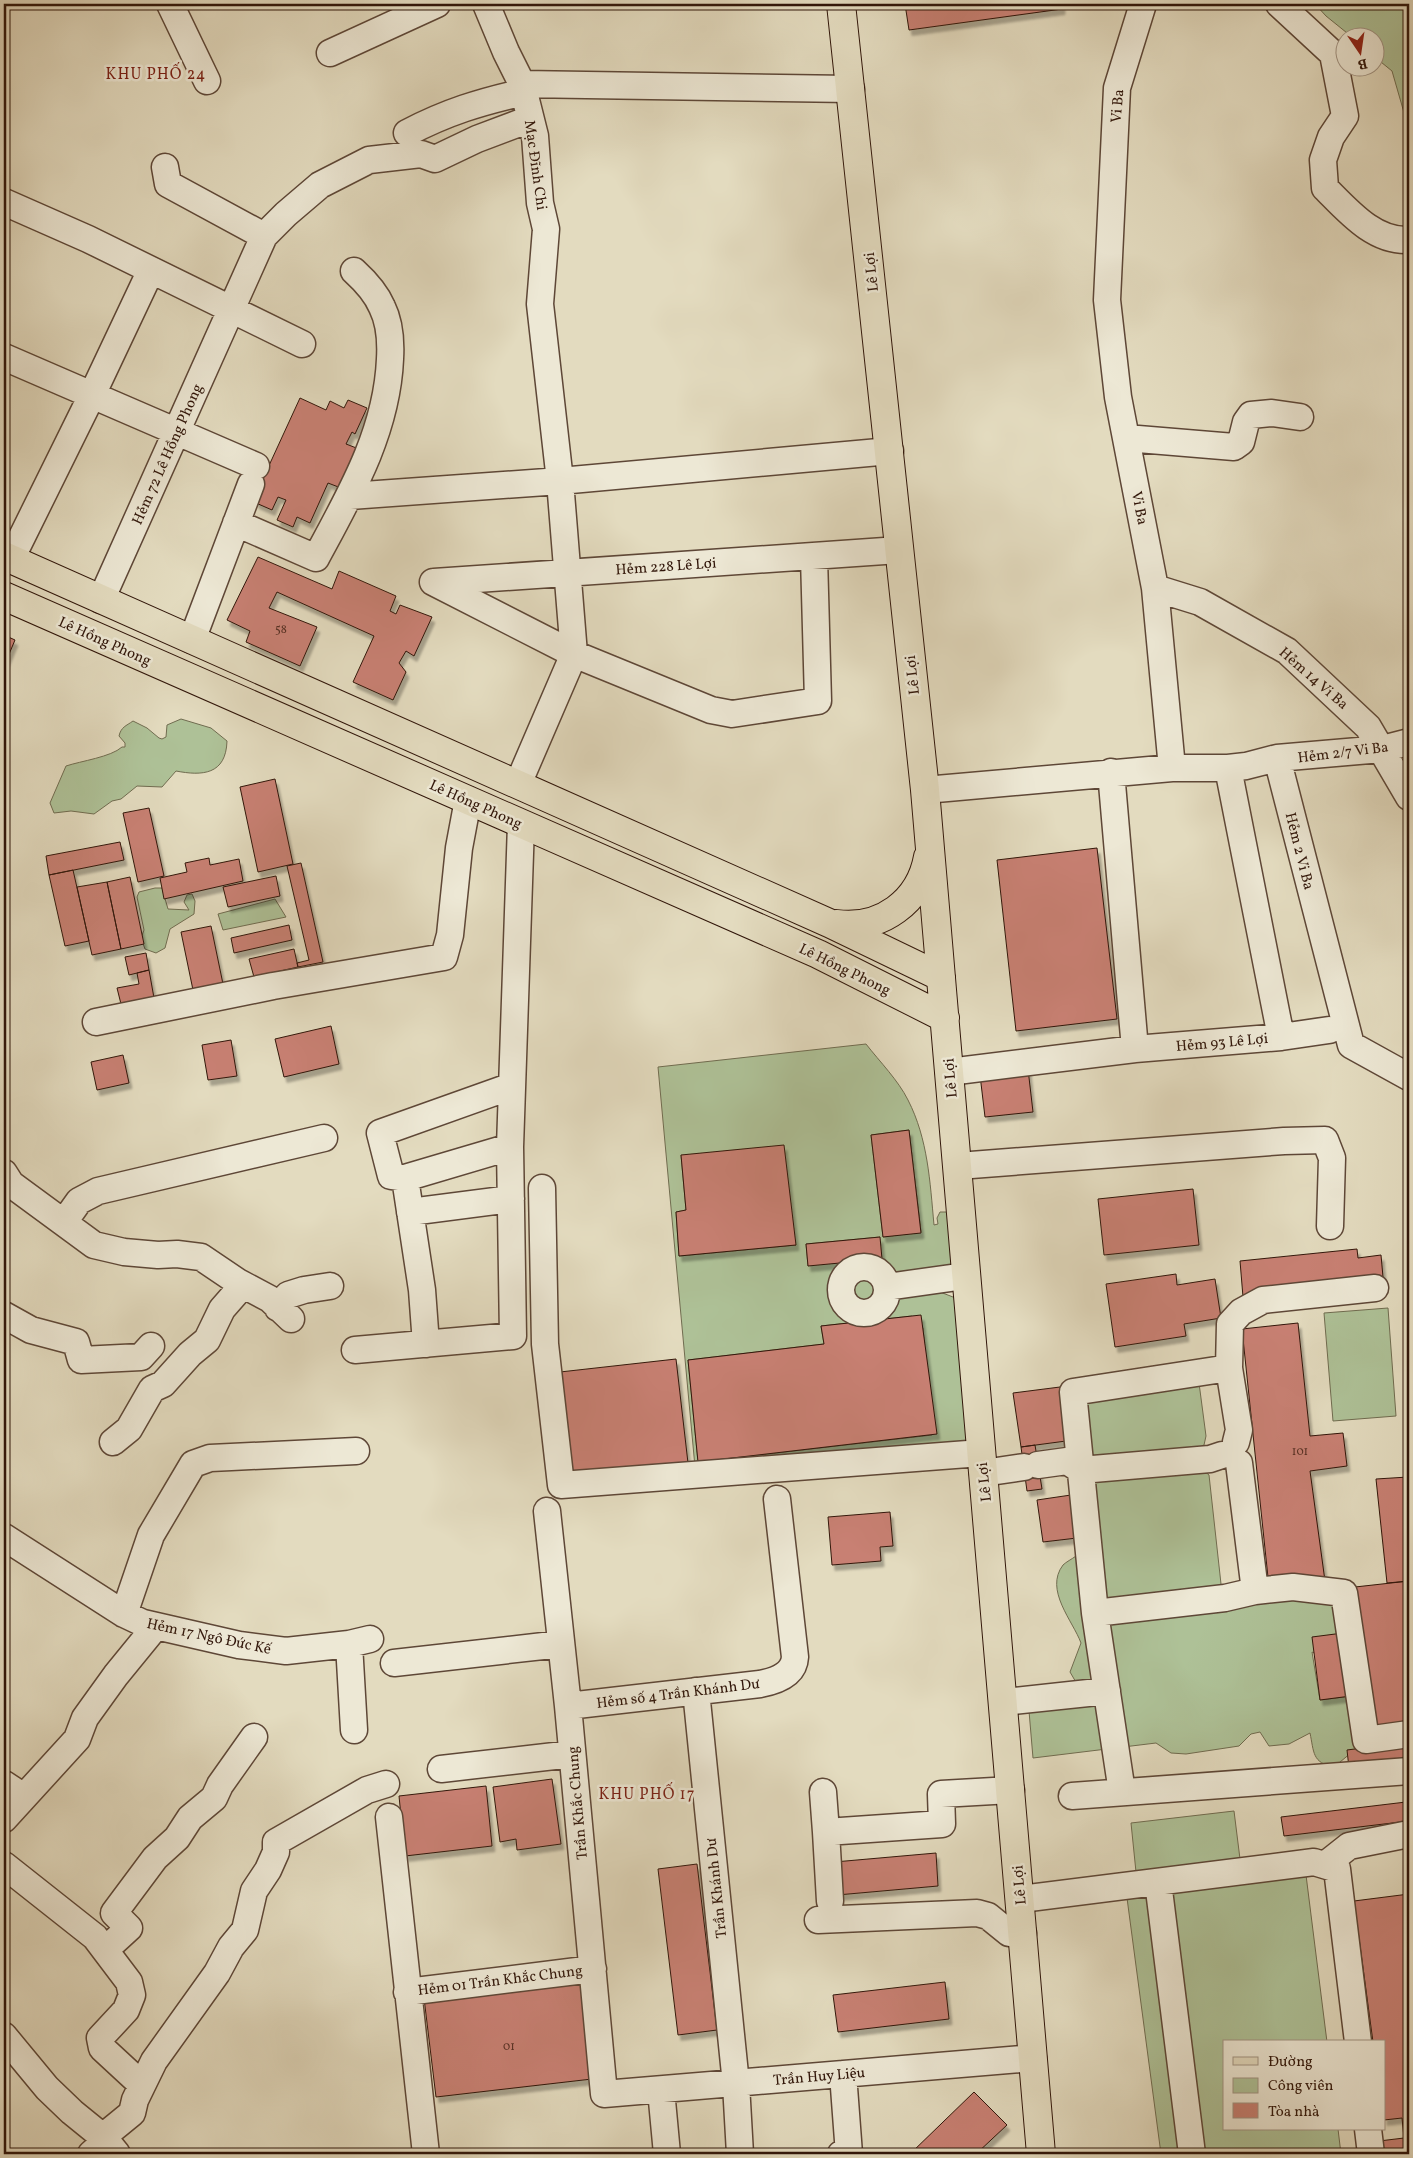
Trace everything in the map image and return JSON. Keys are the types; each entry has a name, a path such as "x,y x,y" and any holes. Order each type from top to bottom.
{"main road":[{"name":"Lê Lợi","path":"841,4 925,790 958,1166 965,1276 1024,1934 1041,2154"},
{"path":"7,558 829,923 941,977"},
{"name":"Lê Hồng Phong","path":"4,596 818,954 945,1018"},
{"path":"162,666 183,636"},
{"path":"513,820 518,784"},
{"path":"829,923 846,925 871,922 886,917 903,905 920,881 927,863 929,841"},
{"path":"852,972 870,942"}],"street":[{"path":"170,4 207,81"},
{"path":"330,53 437,4"},
{"name":"Mạc Đĩnh Chi","path":"486,4 523,88 535,136 540,203 546,229 540,304 560,481 574,654"},
{"name":"Vi Ba","path":"1142,4 1117,88 1107,300 1118,396 1155,588 1172,768"},
{"path":"1279,4 1333,54 1345,116 1331,137 1323,160 1325,188 1359,222 1397,241 1409,240"},
{"path":"407,133 440,116 523,88 851,89"},
{"path":"164,167 168,184 264,236 320,185 369,160 422,154 435,158 530,119"},
{"path":"4,202 88,239 302,344"},
{"name":"Hẻm 72 Lê Hồng Phong","path":"101,600 264,236"},
{"path":"7,558 92,395 151,270"},
{"path":"236,522 316,558 350,496 374,441 387,398 390,353 386,317 382,305 370,287 354,271"},
{"path":"4,357 177,432 253,475 236,522 183,636"},
{"path":"1126,438 1234,446 1241,442 1246,422 1251,415 1272,414 1300,417"},
{"path":"350,496 560,481 890,451"},
{"name":"Hẻm 228 Lê Lợi","path":"574,654 433,582 899,550"},
{"path":"518,784 574,654 711,710 732,714 818,701 814,556"},
{"name":"Hẻm 14 Vi Ba","path":"1155,588 1200,602 1287,651 1368,726 1409,797"},
{"name":"Hẻm 2/7 Vi Ba","path":"1277,758 1382,749 1409,742"},
{"path":"925,790 1110,772 1172,768 1228,768 1246,766 1277,758"},
{"name":"Hẻm 2 Vi Ba","path":"1277,758 1351,1045 1409,1076"},
{"name":"Hẻm 93 Lê Lợi","path":"949,1072 1135,1049 1281,1037 1228,768"},
{"path":"1110,772 1135,1049"},
{"path":"96,1022 273,986 444,957 450,935 459,848 468,800"},
{"path":"355,1350 513,1336 510,1147 513,820"},
{"path":"1281,1037 1328,1030"},
{"path":"510,1147 405,1178 391,1176 380,1133 512,1086"},
{"path":"64,1222 79,1201 98,1191 324,1138"},
{"path":"958,1166 1284,1140 1325,1140 1332,1158 1330,1226"},
{"path":"4,1173 11,1184 94,1244 124,1252 201,1257 243,1285 270,1299 285,1314 288,1295 304,1290 330,1286"},
{"path":"405,1178 422,1290 426,1344"},
{"path":"542,1188 545,1344 560,1485 982,1463 1031,1466 1067,1461 1081,1470 1210,1459 1232,1453"},
{"path":"410,1212 511,1199"},
{"path":"887,1287 965,1276"},
{"path":"113,1442 129,1429 152,1389 163,1384 190,1354 206,1340 222,1309 243,1285"},
{"path":"1255,1591 1232,1453 1239,1430 1229,1368 1230,1324 1242,1312 1263,1300 1375,1288"},
{"path":"4,1315 31,1330 76,1342 81,1360 141,1357 151,1346"},
{"path":"1122,1792 1095,1613 1073,1392 1229,1368"},
{"path":"124,1614 151,1536 193,1464 210,1458 356,1452"},
{"name":"Hẻm số 4 Trần Khánh Dư","path":"568,1706 772,1682 782,1677 794,1666 777,1499"},
{"name":"Trần Khắc Chung","path":"547,1511 568,1706 604,2094"},
{"name":"Hẻm 17 Ngô Đức Kế","path":"4,1537 124,1614 143,1623 239,1645 286,1651 360,1642 354,1730"},
{"path":"1095,1613 1225,1598 1255,1591 1293,1587 1344,1594 1366,1740 1409,1734"},
{"path":"4,1819 14,1790 77,1739 85,1718 116,1675 156,1626"},
{"path":"394,1663 561,1644"},
{"name":"Trần Khánh Dư","path":"696,1691 736,2084 740,2154"},
{"path":"1004,1702 1107,1691"},
{"path":"105,1950 129,1928 114,1913 155,1858 177,1838 190,1818 214,1798 220,1785 254,1737"},
{"path":"441,1769 572,1754"},
{"path":"1072,1796 1409,1771"},
{"path":"4,2036 47,2088 104,2146 110,2131 132,2112 135,2100 154,2061 217,1973 231,1946 245,1930 254,1891 268,1870 276,1852 276,1842 367,1790 386,1784"},
{"path":"826,1832 942,1824 940,1794 1011,1790"},
{"path":"823,1792 826,1832 824,1911 977,1913 988,1916 1009,1933 1024,1934"},
{"path":"389,1817 426,2154"},
{"path":"1325,1865 1349,1846 1409,1834"},
{"path":"1021,1899 1314,1862 1337,1869 1358,2040"},
{"path":"4,1865 95,1937 128,1982 132,1995 126,2010 100,2038 102,2048 142,2085"},
{"path":"1158,1882 1192,2154"},
{"name":"Hẻm 01 Trần Khắc Chung","path":"408,1992 593,1968"},
{"name":"Trần Huy Liệu","path":"604,2094 1033,2058"},
{"path":"842,2154 849,2154 843,2074"},
{"path":"661,2090 667,2154"},
{"path":"1368,2130 1371,2154"}],"green space":[{"path":"1315,4 1409,4 1409,130 1392,71 1386,66 1386,28 1341,28"},
{"path":"181,719 211,728 227,741 226,752 217,767 203,773 176,771 162,787 137,786 121,799 112,801 94,814 71,811 54,813 50,803 66,766 103,756 125,747 125,743 119,736 124,727 133,721 162,739 166,737 167,725"},
{"path":"162,888 168,909 189,910 184,902 187,895 192,894 195,901 194,914 170,929 165,948 156,953 145,949 141,938 144,930 137,897 139,892"},
{"path":"275,899 286,917 223,930 218,914"},
{"path":"866,1044 899,1085 915,1115 927,1161 934,1225 938,1224 937,1218 940,1212 950,1212 958,1269 940,1292 953,1297 974,1300 993,1450 938,1447 935,1443 695,1467 658,1067","holes":["909,1130 921,1232 883,1237 871,1135","681,1155 796,1245 679,1256 676,1212 686,1210","880,1237 808,1266 806,1244","912,1316 923,1328 932,1435 698,1462 688,1360 824,1344 821,1326"]},
{"path":"1388,1308 1396,1416 1333,1421 1324,1313"},
{"path":"1199,1383 1206,1436 1204,1445 1199,1448 1094,1457 1090,1453 1085,1399"},
{"path":"1203,1470 1209,1475 1222,1593 1307,1581 1353,1613 1323,1657 1312,1652 1320,1700 1351,1696 1363,1743 1334,1767 1322,1763 1315,1756 1310,1733 1289,1744 1269,1746 1260,1732 1251,1734 1239,1746 1186,1754 1171,1753 1156,1743 1033,1758 1029,1711 1077,1684 1070,1672 1081,1643 1062,1605 1057,1585 1058,1575 1063,1565 1076,1556 1095,1558 1093,1488 1095,1481"},
{"path":"1234,1811 1240,1859 1136,1872 1131,1823"},
{"path":"1306,1875 1327,2040 1223,2040 1223,2130 1338,2130 1341,2154 1161,2154 1127,1898"}],"building":[{"path":"905,4 1062,4 1062,9 909,30"},
{"path":"300,398 326,410 330,401 344,408 348,400 367,408 355,434 352,432 346,444 359,449 341,488 328,483 310,523 297,517 293,527 277,520 286,500 278,497 272,510 256,503 255,496"},
{"path":"258,557 332,589 339,571 396,596 390,611 396,614 400,605 432,617 414,656 406,651 399,663 406,672 393,700 353,682 374,636 277,592 269,608 317,627 300,666 246,642 250,631 227,620"},
{"path":"4,635 15,640 4,666"},
{"path":"275,779 293,864 258,872 240,787"},
{"path":"149,808 164,876 138,882 123,813"},
{"path":"120,842 124,860 49,875 46,856"},
{"path":"1097,848 1117,1019 1016,1031 997,860"},
{"path":"209,858 210,865 239,859 243,881 164,899 160,878 187,872 185,863"},
{"path":"301,863 323,962 298,967 297,963 309,960 287,866"},
{"path":"73,870 89,941 65,946 49,875"},
{"path":"276,876 280,896 228,907 223,887"},
{"path":"130,877 144,944 121,949 107,882"},
{"path":"107,882 121,949 92,955 77,887"},
{"path":"289,925 292,940 234,953 231,938"},
{"path":"211,926 223,984 193,990 181,932"},
{"path":"294,949 298,967 254,977 249,959"},
{"path":"146,953 149,970 129,975 125,957"},
{"path":"149,970 154,998 121,1004 117,988 139,984 137,973"},
{"path":"331,1026 339,1064 284,1077 275,1039"},
{"path":"231,1040 237,1076 208,1080 202,1045"},
{"path":"123,1055 129,1083 97,1090 91,1062"},
{"path":"1028,1069 1033,1112 985,1117 980,1075"},
{"path":"909,1130 921,1233 883,1237 871,1135"},
{"path":"784,1145 796,1245 679,1256 676,1212 686,1210 681,1155"},
{"path":"1193,1189 1199,1245 1104,1255 1098,1199"},
{"path":"880,1237 882,1259 808,1266 806,1244"},
{"path":"1357,1249 1358,1258 1381,1255 1383,1277 1243,1297 1240,1261"},
{"path":"1176,1274 1177,1285 1215,1279 1221,1318 1184,1324 1186,1336 1115,1347 1106,1284"},
{"path":"921,1315 937,1434 698,1462 688,1360 824,1344 821,1326"},
{"path":"1298,1323 1310,1436 1343,1433 1347,1466 1310,1471 1325,1581 1269,1587 1242,1329"},
{"path":"676,1359 688,1463 571,1476 560,1372"},
{"path":"1060,1387 1066,1441 1021,1447 1013,1393"},
{"path":"1035,1445 1042,1489 1027,1491 1021,1447"},
{"path":"1408,1477 1409,1581 1387,1583 1376,1479"},
{"path":"1071,1495 1077,1538 1043,1542 1037,1500"},
{"path":"890,1512 893,1546 880,1547 881,1561 832,1565 828,1517"},
{"path":"1409,1581 1409,1726 1370,1730 1355,1587"},
{"path":"1343,1633 1351,1696 1320,1700 1312,1637"},
{"path":"1409,1742 1409,1760 1349,1768 1347,1750"},
{"path":"552,1779 561,1844 517,1850 516,1839 500,1842 493,1787"},
{"path":"486,1786 492,1846 405,1856 399,1796"},
{"path":"1406,1802 1409,1821 1284,1836 1281,1817"},
{"path":"936,1853 938,1886 826,1896 823,1863"},
{"path":"697,1864 717,2030 678,2035 658,1869"},
{"path":"1409,1894 1409,2154 1381,2154 1379,2141 1404,2138 1402,2118 1386,2120 1386,2040 1373,2040 1354,1901"},
{"path":"583,1977 592,2079 436,2097 424,1998"},
{"path":"945,1982 949,2019 838,2032 833,1995"},
{"path":"974,2092 1007,2125 976,2154 910,2154"}],"district":[{"name":"KHU PHỐ 24","path":"156,73"},
{"name":"KHU PHỐ 17","path":"647,1793"}]}
